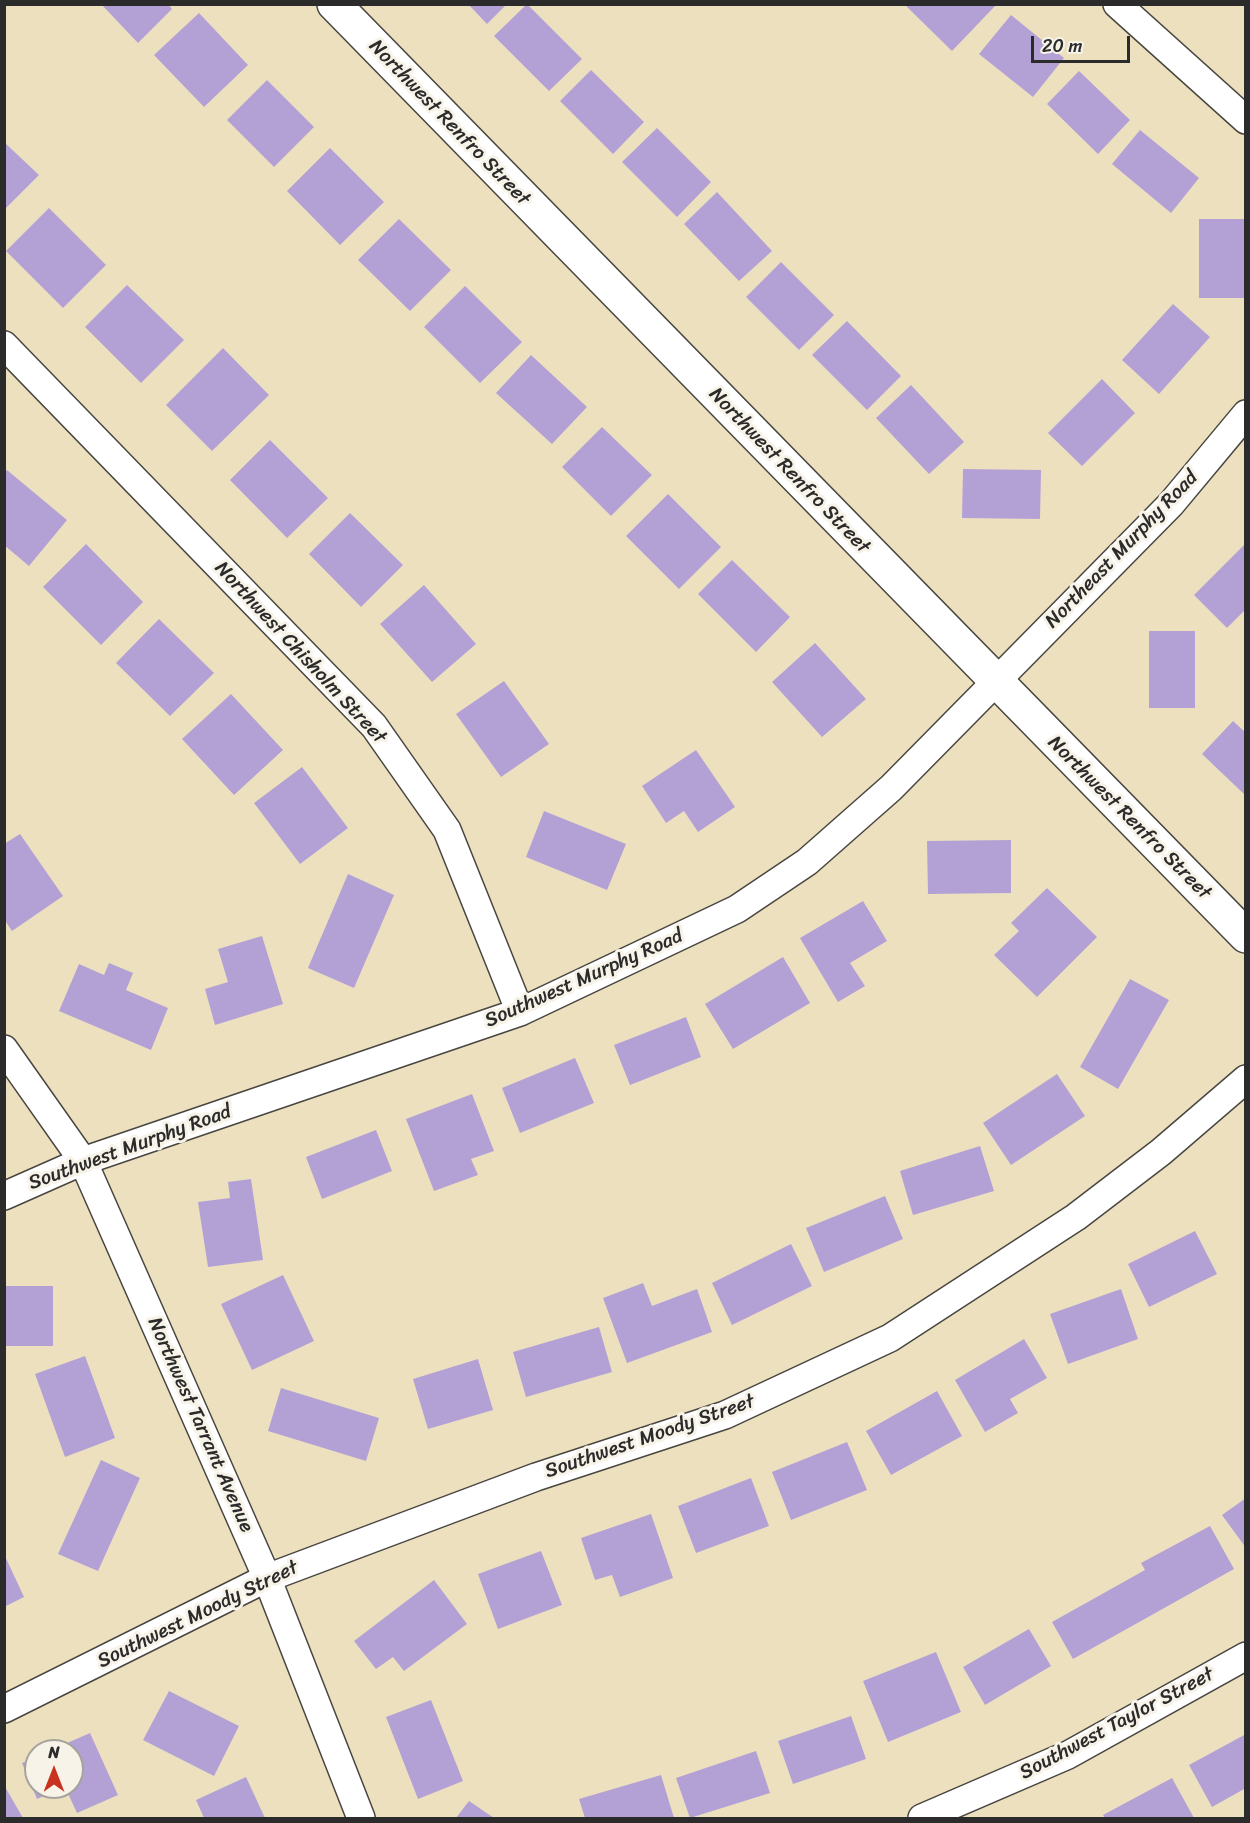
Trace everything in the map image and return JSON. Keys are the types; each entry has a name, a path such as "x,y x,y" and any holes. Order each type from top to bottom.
{"main road":[{"name":"Northwest Renfro Street","path":"334,4 1245,936"}],"street":[{"path":"1117,4 1245,120"},
{"name":"Northwest Chisholm Street","path":"4,345 374,726 447,830 520,1012"},
{"name":"Northeast Murphy Road","path":"995,682 1171,504 1245,414"},
{"name":"Southwest Murphy Road","path":"4,1196 83,1161 520,1012 737,909 807,862 891,788 995,682"},
{"name":"Northwest Tarrant Avenue","path":"4,1049 83,1161 267,1578 361,1818"},
{"name":"Southwest Moody Street","path":"4,1709 267,1578 536,1477 725,1415 890,1338 1076,1217 1161,1152 1245,1079"},
{"name":"Southwest Taylor Street","path":"922,1818 1068,1755 1245,1656"}],"building":[{"path":"101,4 168,4 172,9 138,43"},
{"path":"468,4 507,4 487,24"},
{"path":"527,4 582,59 549,91 494,36"},
{"path":"904,4 997,4 952,51"},
{"path":"199,13 248,65 204,107 154,55"},
{"path":"1011,15 1064,58 1033,97 979,54"},
{"path":"591,70 644,122 613,154 560,101"},
{"path":"1079,71 1130,120 1098,154 1047,104"},
{"path":"267,80 314,127 274,167 227,120"},
{"path":"657,128 711,182 677,217 622,162"},
{"path":"1140,130 1199,178 1171,213 1112,164"},
{"path":"4,142 39,175 4,210"},
{"path":"330,148 384,202 340,245 287,191"},
{"path":"717,192 772,251 739,281 684,224"},
{"path":"49,208 106,265 63,308 6,251"},
{"path":"399,219 451,270 410,311 358,260"},
{"path":"1199,219 1246,219 1246,298 1199,298"},
{"path":"781,262 834,315 799,350 746,297"},
{"path":"127,285 184,340 141,383 85,327"},
{"path":"465,286 522,342 480,383 424,327"},
{"path":"1173,304 1210,337 1159,394 1122,360"},
{"path":"847,321 901,376 867,410 812,355"},
{"path":"223,348 269,395 212,451 166,405"},
{"path":"531,355 587,407 552,444 496,393"},
{"path":"1102,379 1135,413 1082,466 1048,433"},
{"path":"911,385 964,442 929,474 876,418"},
{"path":"602,427 652,475 611,516 562,467"},
{"path":"270,440 328,498 287,538 230,480"},
{"path":"963,469 1041,470 1040,519 962,518"},
{"path":"7,470 67,520 29,566 4,545 4,473"},
{"path":"668,494 721,547 679,589 626,536"},
{"path":"350,513 403,565 361,607 309,554"},
{"path":"1246,543 1246,609 1227,628 1194,595"},
{"path":"86,544 143,602 101,645 43,587"},
{"path":"732,560 790,617 756,652 698,594"},
{"path":"424,585 476,644 432,682 380,624"},
{"path":"159,619 214,673 170,716 116,663"},
{"path":"1149,631 1195,631 1195,708 1149,708"},
{"path":"815,643 866,699 822,737 772,682"},
{"path":"504,681 549,744 501,777 456,714"},
{"path":"231,694 283,750 234,795 182,739"},
{"path":"1233,721 1246,733 1246,796 1202,754"},
{"path":"696,750 735,807 698,832 684,811 666,823 642,786"},
{"path":"302,767 348,828 300,864 254,803"},
{"path":"544,811 626,844 607,890 526,857"},
{"path":"20,834 63,896 12,931 4,919 4,844"},
{"path":"1011,840 1011,893 928,894 927,841"},
{"path":"348,874 394,895 354,988 308,968"},
{"path":"1047,888 1097,937 1037,997 994,955 1019,931 1011,923"},
{"path":"863,901 887,941 850,963 865,986 838,1002 800,938"},
{"path":"262,936 283,1004 215,1025 205,989 228,982 218,949"},
{"path":"783,957 810,1003 733,1049 705,1004"},
{"path":"109,963 133,973 126,990 168,1008 151,1050 59,1011 79,964 104,975"},
{"path":"1130,979 1169,1000 1118,1089 1080,1067"},
{"path":"686,1017 701,1057 630,1085 614,1045"},
{"path":"575,1058 594,1103 520,1133 502,1088"},
{"path":"1057,1074 1085,1116 1011,1165 983,1123"},
{"path":"472,1094 494,1151 471,1159 478,1175 434,1191 406,1119"},
{"path":"376,1130 392,1171 322,1199 306,1157"},
{"path":"980,1146 994,1191 913,1215 900,1171"},
{"path":"251,1179 263,1260 208,1267 198,1202 230,1198 228,1182"},
{"path":"885,1196 903,1239 824,1272 806,1228"},
{"path":"1195,1231 1217,1274 1149,1307 1128,1264"},
{"path":"791,1244 812,1286 732,1325 712,1283"},
{"path":"283,1275 314,1341 252,1370 221,1304"},
{"path":"643,1283 652,1306 697,1289 712,1332 627,1363 603,1298"},
{"path":"4,1286 53,1286 53,1346 4,1346"},
{"path":"1121,1289 1138,1339 1068,1364 1050,1314"},
{"path":"599,1327 612,1372 526,1397 513,1352"},
{"path":"1024,1339 1047,1378 1010,1399 1018,1413 985,1432 955,1380"},
{"path":"85,1356 115,1438 65,1457 35,1374"},
{"path":"478,1359 493,1410 428,1429 413,1379"},
{"path":"281,1388 379,1418 366,1461 268,1431"},
{"path":"937,1391 962,1436 891,1475 866,1431"},
{"path":"847,1442 867,1490 791,1520 772,1472"},
{"path":"101,1460 140,1478 98,1571 58,1554"},
{"path":"751,1478 769,1526 696,1553 678,1506"},
{"path":"1246,1498 1246,1548 1222,1515"},
{"path":"651,1514 673,1578 620,1597 612,1575 595,1580 581,1538"},
{"path":"1210,1526 1234,1569 1073,1659 1052,1622 1145,1570 1141,1563"},
{"path":"541,1551 562,1605 498,1629 478,1574"},
{"path":"4,1554 24,1597 4,1607"},
{"path":"434,1580 467,1624 404,1671 393,1657 376,1669 354,1641"},
{"path":"1029,1629 1051,1666 985,1705 963,1667"},
{"path":"936,1652 961,1712 888,1742 863,1681"},
{"path":"169,1691 239,1726 214,1776 143,1740"},
{"path":"431,1700 463,1781 418,1799 386,1717"},
{"path":"851,1716 866,1759 793,1784 778,1741"},
{"path":"90,1733 118,1795 77,1813 71,1799 84,1799 84,1739 76,1739"},
{"path":"1246,1734 1246,1788 1212,1807 1189,1765"},
{"path":"756,1751 770,1793 690,1818 676,1778"},
{"path":"661,1775 674,1818 585,1818 579,1799"},
{"path":"246,1777 265,1818 204,1818 196,1800"},
{"path":"1172,1778 1194,1818 1105,1818 1103,1815"},
{"path":"4,1785 23,1818 4,1818"},
{"path":"469,1801 494,1818 456,1818"}]}
